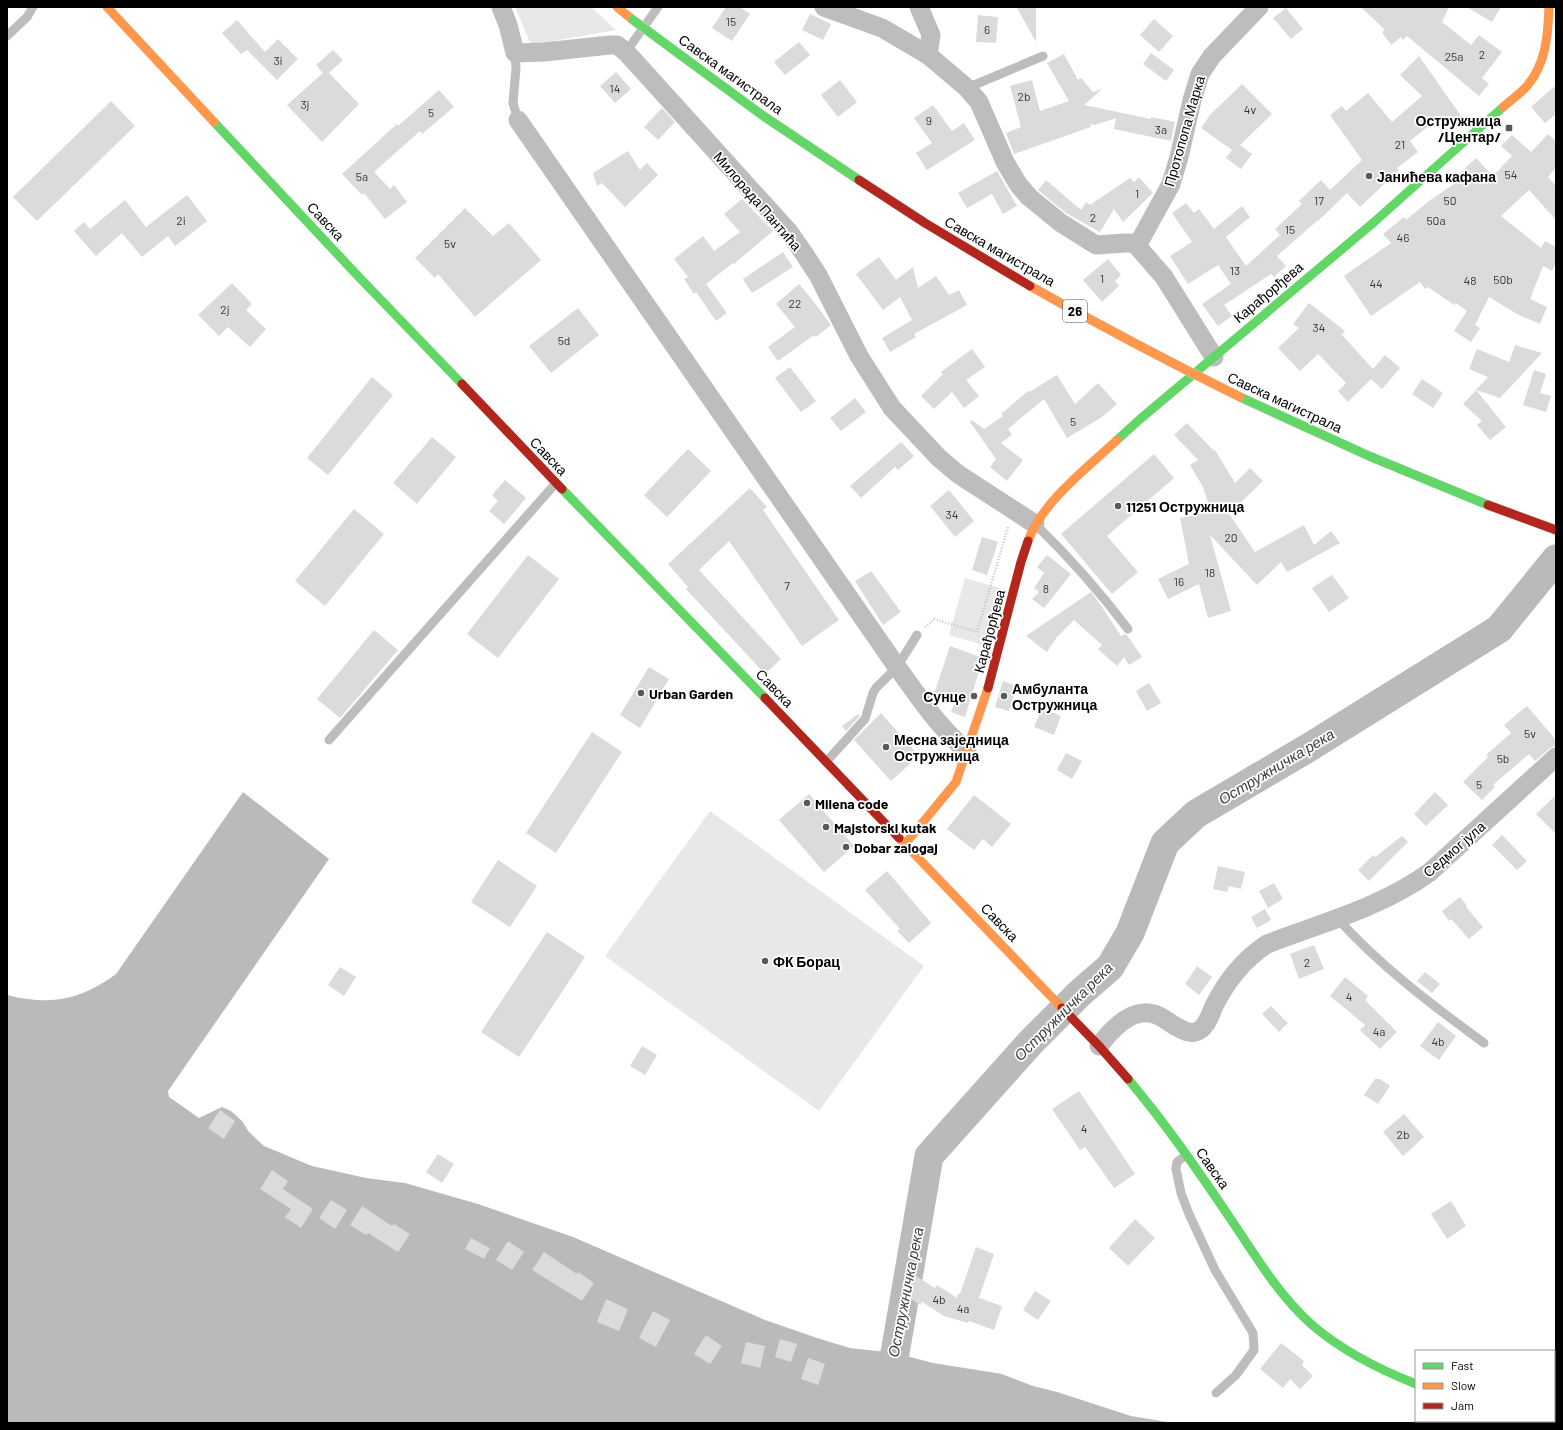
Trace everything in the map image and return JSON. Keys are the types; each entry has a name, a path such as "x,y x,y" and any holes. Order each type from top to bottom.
{"street":[{"name":"Савска","path":"107,7 356,274 1099,1046 1141,1095 1186,1155 1264,1269 1284,1295 1311,1324 1337,1344 1365,1362 1415,1384"},
{"path":"501,7 508,25 515,53"},
{"name":"Савска магистрала","path":"617,7 732,94 841,169 931,227 1096,323 1170,362 1279,416 1378,461 1452,492 1556,530"},
{"path":"824,7 882,28 928,55 967,88 979,102 1005,162 1018,184 1029,197 1061,223 1096,245 1132,243 1137,246 1164,277 1214,357"},
{"path":"919,7 931,35 928,55"},
{"name":"Протопопа Марка","path":"1137,246 1171,184 1190,107 1200,74 1212,56 1259,7"},
{"name":"Карађорђева","path":"905,844 953,786 967,751 990,682 1022,562 1035,524 1051,502 1139,420 1373,223 1526,87 1550,55 1549,7"},
{"name":"Милорада Пантића","path":"515,53 563,51 610,45 617,46 626,52 789,232 818,275 859,356 892,408 939,458 958,474 1035,524"},
{"path":"518,120 897,667 934,718 953,739 967,751"},
{"name":"Седмог јула","path":"1099,1046 1109,1033 1119,1024 1132,1016 1144,1012 1160,1016 1187,1032 1195,1032 1202,1028 1224,988 1237,970 1252,954 1267,944 1378,902 1412,886 1430,872 1556,757"}],"lane":[{"path":"7,36 27,17 33,7"},
{"path":"626,52 658,7"},
{"path":"515,53 516,68 513,103 518,120"},
{"path":"967,88 1043,56"},
{"path":"328,740 556,483"},
{"path":"1035,524 1052,540 1107,602 1128,629"},
{"path":"826,762 865,719 876,688 897,667 917,635"},
{"path":"1337,918 1372,955 1421,997 1484,1043"},
{"path":"1186,1155 1177,1162 1176,1169 1181,1193 1215,1270 1253,1333 1254,1350 1236,1375 1216,1394"}],"path":[{"path":"917,635 934,619 978,632 1008,527 1019,514"}],"shaded area":[{"path":"515,7 591,7 616,30 531,45"},
{"path":"965,578 1000,588 983,645 949,635"},
{"path":"243,792 329,859 168,1091 169,1097 199,1118 222,1107 231,1111 242,1121 249,1132 264,1146 312,1166 366,1178 405,1183 478,1204 573,1237 765,1320 817,1338 850,1348 895,1353 933,1363 1002,1374 1033,1386 1057,1392 1131,1416 1173,1423 7,1423 7,995 41,1000 64,999 86,992 116,974"},
{"name":"ФК Борац","path":"710,811 924,966 819,1111 605,956"}],"building":[{"path":"726,7 740,7 750,14 732,41 712,28"},
{"path":"1361,7 1449,7 1442,22 1471,45 1479,35 1502,52 1482,78 1489,84 1479,96 1407,36 1403,40 1401,37 1391,45 1382,32 1385,30"},
{"path":"1467,7 1501,7 1492,22"},
{"path":"1017,8 1036,8 1036,42"},
{"path":"1286,8 1303,29 1291,39 1273,18"},
{"path":"810,14 831,24 823,40 802,30"},
{"path":"978,15 998,17 996,43 976,42"},
{"path":"1154,19 1173,36 1159,52 1140,35"},
{"path":"237,20 265,52 278,39 298,59 277,80 247,50 241,54 222,33"},
{"path":"799,42 810,55 785,75 774,62"},
{"path":"333,50 343,60 329,73 359,104 322,142 287,105 323,73 316,65"},
{"path":"1151,53 1174,70 1166,81 1143,64"},
{"path":"1064,54 1078,80 1081,78 1093,92 1102,89 1084,105 1151,119 1151,117 1175,122 1171,141 1114,129 1116,118 1095,125 1090,124 1091,127 1014,154 1006,133 1021,127 1010,86 1032,80 1040,111 1069,101 1047,63"},
{"path":"1419,56 1461,116 1447,126 1440,117 1410,141 1418,152 1397,168 1399,170 1360,207 1347,193 1318,221 1277,256 1286,266 1274,277 1271,274 1224,305 1232,316 1218,326 1202,304 1231,284 1218,265 1188,284 1170,256 1192,242 1172,213 1186,203 1194,213 1199,209 1214,229 1242,206 1250,217 1226,237 1246,266 1280,235 1275,229 1302,204 1299,201 1321,180 1330,190 1362,160 1330,115 1342,106 1346,111 1368,93 1392,122 1422,96 1400,75"},
{"path":"616,72 631,89 615,103 600,86"},
{"path":"840,80 857,102 838,117 821,95"},
{"path":"1242,84 1272,114 1240,145 1252,154 1241,169 1226,158 1232,150 1201,128 1210,115"},
{"path":"1556,85 1556,114 1545,123 1531,107"},
{"path":"439,90 454,107 422,134 420,131 374,172 390,189 394,185 407,202 385,219 364,193 362,195 342,174 397,124 398,126"},
{"path":"111,101 135,126 37,221 13,197"},
{"path":"933,105 952,131 964,123 975,140 927,170 916,153 932,143 914,118"},
{"path":"662,108 675,122 658,140 644,127"},
{"path":"1548,134 1556,141 1556,168 1548,177 1556,186 1556,220 1529,190 1501,216 1541,248 1545,241 1556,247 1556,263 1552,271 1543,266 1530,299 1547,307 1540,324 1517,314 1489,297 1475,325 1480,328 1471,342 1454,331 1467,311 1456,303 1454,305 1428,287 1425,289 1420,282 1371,316 1344,276 1391,243 1383,234 1404,217 1406,220 1429,201 1463,178 1459,174 1476,158 1493,176 1512,156 1501,146 1512,135 1531,152"},
{"path":"628,151 640,170 647,163 658,175 625,207 602,183 597,186 593,173"},
{"path":"997,171 1017,206 1003,214 992,194 967,208 958,193"},
{"path":"1139,177 1153,193 1123,222 1114,209 1100,232 1066,213 1038,190 1046,180 1081,210 1086,202 1090,205 1130,178 1134,182"},
{"path":"187,195 207,221 175,246 168,236 142,257 122,233 96,256 74,231 84,222 90,229 125,200 146,227"},
{"path":"742,199 773,231 734,264 733,263 706,284 727,313 716,321 696,292 694,294 684,279 688,277 674,259 703,236 714,251 740,232 724,214"},
{"path":"465,208 493,236 509,223 541,260 475,317 438,274 435,278 415,258"},
{"path":"783,252 793,267 752,293 743,279"},
{"path":"879,257 896,280 913,267 918,288 936,276 949,295 959,290 967,305 914,334 916,337 890,352 882,338 912,320 900,297 883,310 856,274"},
{"path":"1108,259 1121,275 1115,281 1119,286 1102,302 1083,280"},
{"path":"232,283 252,304 246,310 266,329 250,347 228,327 219,336 198,315"},
{"path":"799,284 831,325 816,337 814,335 778,361 768,347 795,327 776,304"},
{"path":"1309,303 1345,331 1342,335 1373,369 1385,355 1400,368 1382,389 1371,379 1348,402 1338,391 1346,383 1318,354 1300,371 1278,348 1299,328 1293,324"},
{"path":"578,308 599,335 551,373 529,346"},
{"path":"1515,345 1542,353 1500,398 1476,390 1506,427 1490,440 1477,425 1482,421 1463,404 1488,377 1469,369 1477,349 1509,362"},
{"path":"972,349 985,367 966,380 979,396 964,408 952,392 934,409 921,396 943,374 941,372"},
{"path":"790,367 816,401 801,412 775,378"},
{"path":"1534,370 1546,374 1540,393 1551,396 1546,412 1523,405"},
{"path":"1057,375 1075,404 1098,383 1117,404 1102,417 1067,438 1044,399 1008,429 1012,435 1001,443 1023,460 1007,481 990,467 996,459 970,422 972,420 984,429 1003,416 1001,414 1028,391 1029,392"},
{"path":"372,377 393,395 328,475 307,458"},
{"path":"1422,379 1443,393 1433,408 1412,394"},
{"path":"855,398 866,412 841,431 830,418"},
{"path":"1187,423 1214,451 1215,450 1235,483 1250,468 1263,481 1239,504 1226,509 1255,552 1304,525 1314,545 1331,531 1340,543 1287,572 1281,562 1257,585 1210,535 1231,611 1208,618 1199,584 1168,599 1158,579 1189,564 1180,518 1211,512 1203,487 1190,465 1198,460 1174,435"},
{"path":"432,437 456,457 417,504 393,483"},
{"path":"901,442 914,456 898,470 895,467 861,498 850,486"},
{"path":"688,449 711,471 667,517 644,495"},
{"name":"11251 Остружница","path":"1154,454 1174,478 1107,536 1138,572 1112,594 1061,534"},
{"path":"505,480 526,498 504,524 489,511 498,501 492,495"},
{"path":"750,488 767,507 763,510 839,620 802,646 729,541 699,570 781,659 765,674 686,589 688,587 668,564"},
{"path":"949,490 974,521 955,537 930,506"},
{"path":"354,509 384,534 325,606 295,581"},
{"path":"982,537 998,542 987,575 972,570"},
{"path":"528,555 559,579 498,658 467,634"},
{"path":"1047,555 1071,574 1044,608 1032,599 1039,592 1034,588 1044,573 1037,567"},
{"path":"871,571 901,612 883,625 855,581"},
{"path":"1332,575 1349,598 1329,612 1312,588"},
{"path":"1091,592 1121,636 1125,634 1127,635 1142,657 1129,665 1124,657 1117,666 1098,649 1102,645 1074,620 1057,637 1047,652 1026,636"},
{"path":"374,630 398,650 340,718 317,699"},
{"path":"950,646 983,658 965,717 951,712 954,704 933,697"},
{"path":"649,667 669,679 640,728 620,715"},
{"name":"Амбуланта Остружница","path":"1003,681 1017,686 1009,711 995,707"},
{"path":"1149,683 1161,703 1147,711 1136,691"},
{"path":"1527,706 1556,740 1556,745 1535,761 1529,754 1493,785 1495,787 1482,800 1463,782 1488,757 1486,755 1511,733 1504,725"},
{"path":"1042,708 1061,716 1054,735 1034,727"},
{"name":"Месна заједница Остружница","path":"881,713 919,756 891,781 854,740"},
{"path":"858,714 860,716 846,731 842,726"},
{"path":"592,732 622,752 556,853 526,833"},
{"path":"1066,753 1082,761 1072,779 1057,770"},
{"path":"1435,792 1448,805 1426,826 1414,814"},
{"path":"809,794 854,846 824,872 779,820"},
{"path":"974,795 1011,824 992,847 983,839 974,850 947,829"},
{"path":"1556,795 1556,834 1536,814"},
{"path":"1502,835 1527,861 1517,870 1492,845"},
{"path":"1402,836 1408,842 1369,881 1358,870 1373,855 1375,857"},
{"path":"498,860 537,886 510,927 471,902"},
{"path":"1218,866 1245,872 1241,889 1229,886 1227,892 1213,889"},
{"path":"887,871 931,923 909,943 897,931 900,929 865,890"},
{"path":"1274,883 1283,899 1268,908 1259,891"},
{"path":"1460,897 1467,906 1466,907 1483,927 1469,939 1451,919 1449,921 1442,911"},
{"path":"1265,909 1271,920 1257,928 1251,917"},
{"path":"547,932 585,957 519,1057 481,1032"},
{"path":"1314,945 1324,969 1299,979 1290,954"},
{"path":"1197,966 1212,977 1199,995 1185,984"},
{"path":"340,967 356,977 344,996 328,985"},
{"path":"1425,972 1440,984 1432,993 1417,981"},
{"path":"1345,977 1368,996 1365,1000 1397,1032 1380,1049 1360,1030 1365,1025 1330,996"},
{"path":"1271,1006 1288,1023 1279,1032 1262,1014"},
{"path":"1438,1022 1456,1036 1439,1060 1420,1046"},
{"path":"642,1046 657,1055 645,1075 630,1066"},
{"path":"1375,1079 1380,1079 1390,1086 1378,1104 1364,1095"},
{"path":"1079,1091 1135,1174 1114,1188 1085,1147 1080,1150 1052,1109"},
{"path":"220,1110 235,1121 224,1139 208,1128"},
{"path":"1404,1114 1424,1137 1403,1156 1383,1132"},
{"path":"438,1154 454,1164 442,1183 426,1172"},
{"path":"272,1170 288,1181 283,1189 313,1209 301,1228 285,1217 291,1209 260,1189"},
{"path":"331,1200 347,1210 335,1229 319,1218"},
{"path":"1451,1201 1466,1226 1447,1239 1431,1214"},
{"path":"362,1206 392,1226 394,1224 410,1234 398,1252 368,1233 366,1235 350,1225"},
{"path":"1135,1219 1155,1238 1128,1266 1109,1248"},
{"path":"471,1238 490,1248 484,1259 465,1249"},
{"path":"508,1241 524,1252 512,1270 496,1260"},
{"path":"976,1247 994,1254 979,1298 1002,1306 994,1330 969,1321 968,1323 944,1316 922,1302 920,1305 904,1294 916,1276 935,1288 937,1285 957,1298 958,1293 960,1294"},
{"path":"544,1252 577,1274 578,1272 594,1283 582,1301 532,1270"},
{"path":"1035,1291 1051,1301 1038,1320 1023,1310"},
{"path":"606,1299 628,1309 619,1331 597,1322"},
{"path":"653,1311 670,1320 656,1347 639,1338"},
{"path":"706,1335 722,1346 710,1364 694,1354"},
{"path":"780,1339 797,1344 791,1362 775,1357"},
{"path":"746,1342 765,1346 760,1368 741,1363"},
{"path":"1281,1343 1304,1361 1302,1365 1313,1376 1300,1389 1290,1379 1283,1388 1260,1369"},
{"path":"808,1358 825,1364 818,1385 801,1379"}],"waterway":[{"name":"Остружничка река","path":"871,1423 895,1353 929,1156 1030,1043 1080,993 1110,967 1130,933 1165,843 1196,814 1308,748 1499,629 1556,559"}],"traffic: fast":[{"path":"633,20 762,115 859,180"},
{"path":"1117,440 1373,223 1503,107"},
{"path":"214,122 356,274 462,384"},
{"path":"1240,397 1369,456 1488,505"},
{"path":"562,489 765,698"},
{"path":"1128,1079 1182,1148 1268,1275 1299,1313 1323,1334 1348,1351 1374,1366 1415,1384"}],"traffic: slow":[{"path":"107,7 214,122"},
{"path":"617,7 633,20"},
{"path":"1503,107 1527,86 1538,68 1542,59 1547,38 1549,7"},
{"path":"1030,286 1134,343 1240,397"},
{"path":"1028,541 1035,527 1054,499 1066,486 1117,440"},
{"path":"905,844 956,782 988,688"},
{"path":"899,838 1062,1008"}],"traffic: jam":[{"path":"859,180 925,223 1030,286"},
{"path":"462,384 562,489"},
{"path":"1488,505 1556,530"},
{"path":"988,688 1021,562 1028,541"},
{"path":"765,698 899,838"},
{"path":"1062,1008 1099,1046 1128,1079"}],"place":[{"name":"Остружница /Центар/","path":"1509,128"},
{"name":"Јанићева кафана","path":"1369,176"},
{"name":"11251 Остружница","path":"1118,506"},
{"name":"Urban Garden","path":"641,693"},
{"name":"Сунце","path":"974,696"},
{"name":"Амбуланта Остружница","path":"1004,696"},
{"name":"Месна заједница Остружница","path":"886,747"},
{"name":"Milena code","path":"807,803"},
{"name":"Majstorski kutak","path":"826,827"},
{"name":"Dobar zalogaj","path":"846,847"},
{"name":"ФК Борац","path":"765,961"}]}
